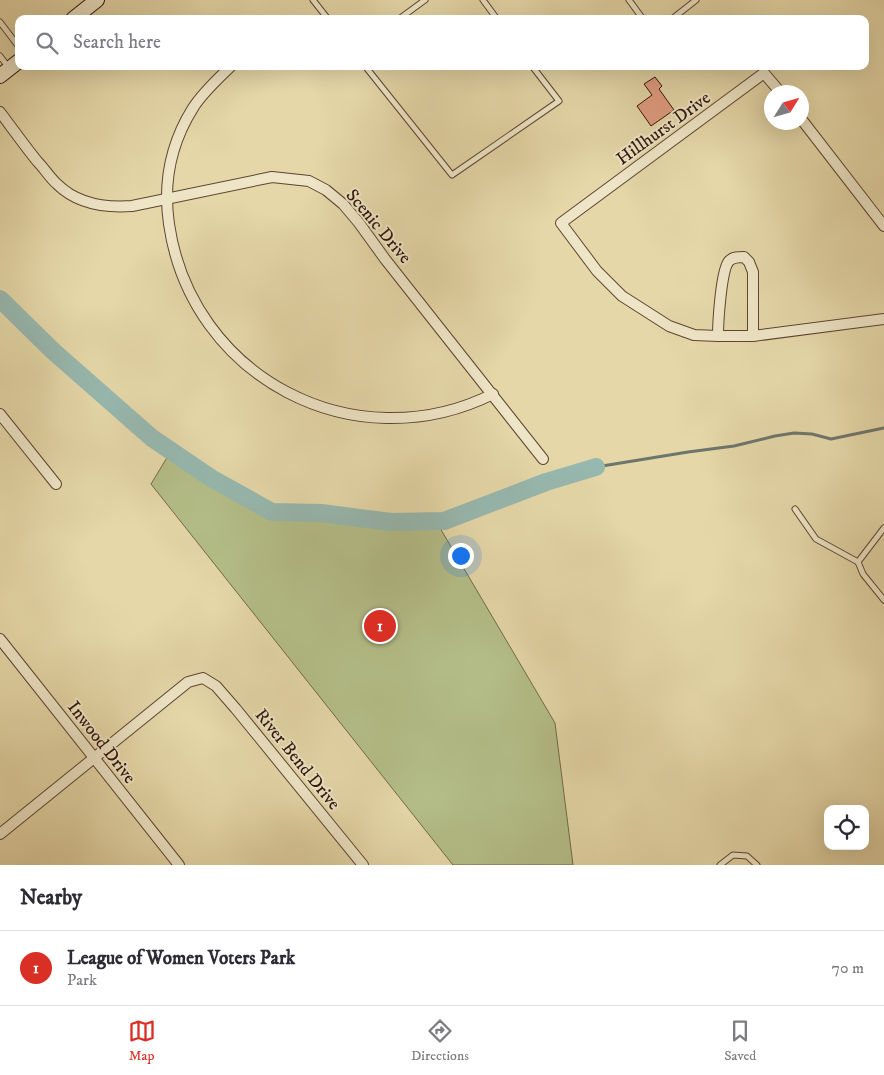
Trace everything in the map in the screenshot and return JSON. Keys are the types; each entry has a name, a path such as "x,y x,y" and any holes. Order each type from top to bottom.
{"main road":[{"path":"78,15 97,0"}],"street":[{"path":"227,70 193,107 183,126 170,160 167,212 174,252 186,286 202,315 229,349 262,378 278,388 319,406 356,415 376,418 432,415 474,404 493,394"},
{"name":"Hillhurst Drive","path":"718,336 694,335 669,326 622,296 597,271 561,223 764,73 774,85"},
{"name":"Scenic Drive","path":"0,112 57,185 85,202 118,207 132,206 272,177 309,181 326,190 343,204 543,460"},
{"path":"809,129 884,226"},
{"path":"754,336 753,272 749,262 744,257 737,257 728,262 724,272 718,336 754,336 884,319"},
{"path":"0,414 56,484"},
{"name":"Inwood Drive","path":"0,639 179,865"},
{"name":"River Bend Drive","path":"94,758 190,680 203,678 216,686 236,709 363,865"},
{"path":"0,834 94,758"}],"lane":[{"path":"313,0 325,15"},
{"path":"404,15 425,0"},
{"path":"483,0 494,15"},
{"path":"629,0 640,15"},
{"path":"677,15 695,0"},
{"path":"0,22 15,42"},
{"path":"0,56 9,68"},
{"path":"368,70 452,175 558,101 535,70"},
{"path":"795,509 816,539 858,562 863,574 884,600"},
{"path":"858,562 884,528"},
{"path":"720,865 733,855 747,856 757,865"}],"green space":[{"path":"168,456 261,514 440,528 555,723 573,865 453,865 151,484"}],"building":[{"path":"655,77 662,86 659,89 674,110 651,126 637,106 652,95 644,84"}],"waterway":[{"path":"0,299 53,351 152,438 211,478 272,512 321,513 391,522 444,521 546,482 596,467"},
{"path":"596,467 734,446 794,433 812,434 831,439 884,428"}],"place":[{"name":"League of Women Voters Park","path":"380,626"}]}
